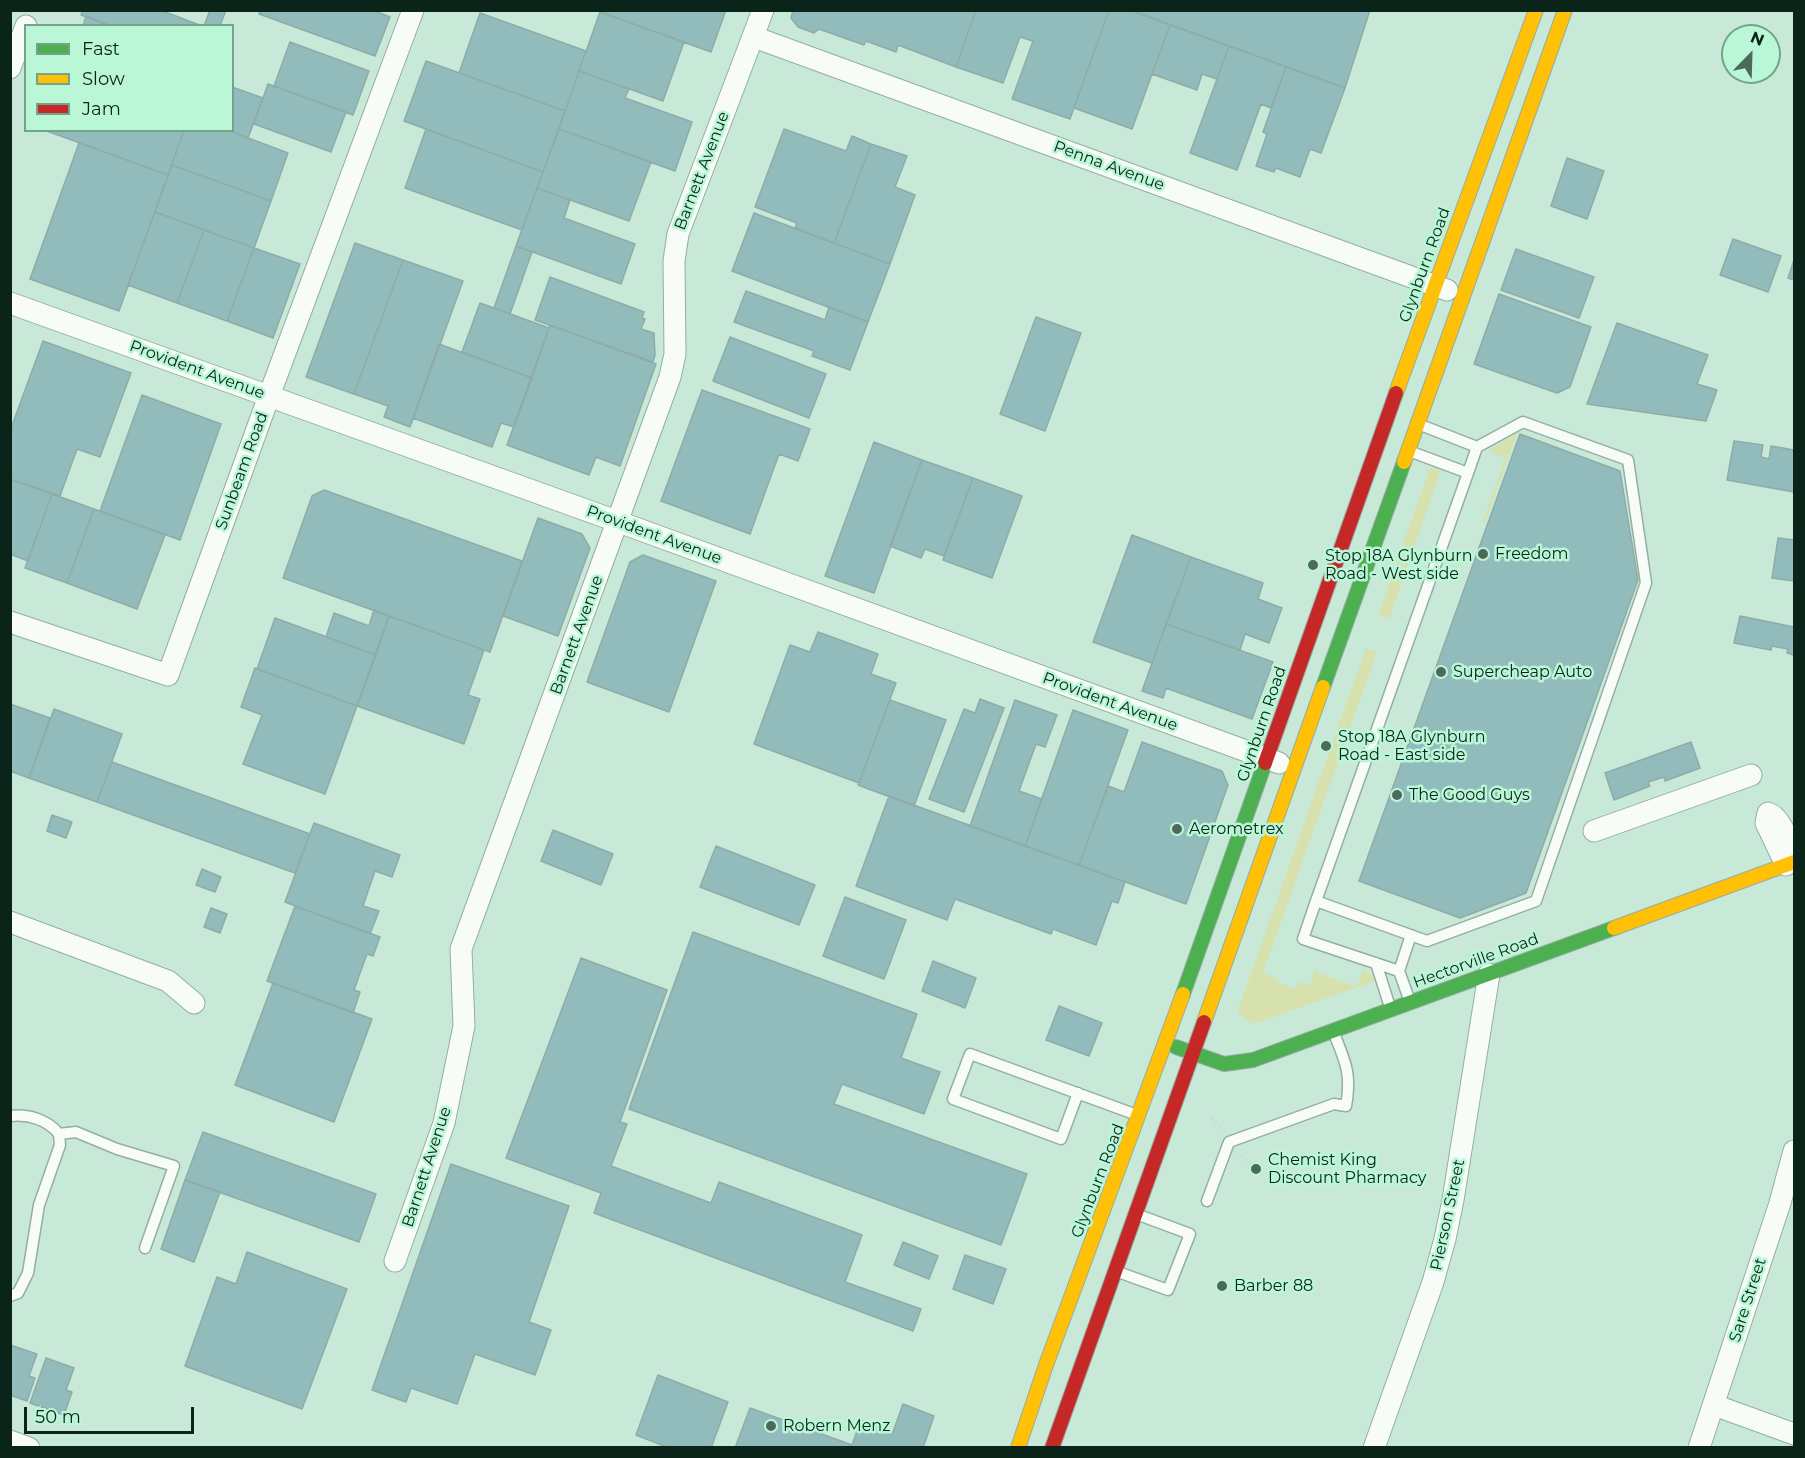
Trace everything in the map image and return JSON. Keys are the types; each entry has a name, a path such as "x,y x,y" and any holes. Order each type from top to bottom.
{"main road":[{"name":"Glynburn Road","path":"1018,1448 1268,759 1434,285 1536,10"},
{"path":"1052,1448 1296,770 1565,10"},
{"name":"Hectorville Road","path":"1166,1043 1224,1064 1253,1060 1792,861"}],"street":[{"name":"Sunbeam Road","path":"10,622 168,675 269,396 414,10"},
{"name":"Barnett Avenue","path":"395,1261 444,1123 464,1026 461,949 619,522 670,377 675,354 674,261 678,234 763,10"},
{"path":"10,68 24,31"},
{"name":"Penna Avenue","path":"754,37 1463,296"},
{"name":"Provident Avenue","path":"10,303 619,522 1296,770"},
{"path":"1594,831 1751,775"},
{"path":"10,922 168,981 194,1003"},
{"name":"Pierson Street","path":"1374,1448 1433,1282 1445,1239 1489,974"},
{"name":"Sare Street","path":"1699,1448 1780,1203 1794,1151"},
{"path":"1714,1405 1794,1434"},
{"path":"10,1441 29,1448"}],"lane":[{"path":"1316,901 1427,941 1536,901 1646,583 1628,460 1522,422 1477,447 1316,901 1303,939 1400,971"},
{"path":"1418,424 1477,447"},
{"path":"1409,451 1468,473"},
{"path":"1410,1003 1400,971 1411,935"},
{"path":"1376,963 1391,1010"},
{"path":"1207,1201 1229,1142 1334,1104 1346,1106 1350,1084 1333,1031"},
{"path":"1078,1093 1061,1139 953,1099 970,1054 1078,1093 1140,1116"},
{"path":"10,1296 18,1293 28,1273 39,1205 60,1145 59,1134 52,1124 24,1114 11,1116"},
{"path":"59,1134 76,1132 117,1149 174,1166 145,1248"},
{"path":"1115,1271 1168,1290 1190,1234 1136,1214"}],"path":[{"path":"1211,1117 1225,1135"},
{"path":"1239,1154 1253,1165"}],"green space":[{"path":"1517,433 1485,523 1482,523 1505,458 1488,451"},
{"path":"1430,468 1441,470 1389,619 1378,615"},
{"path":"1366,648 1377,652 1263,973 1278,979 1277,982 1296,989 1299,982 1310,985 1314,971 1357,987 1363,970 1372,975 1375,981 1253,1024 1240,1015 1238,1010"}],"building":[{"path":"83,10 160,10 197,24 106,24 81,15"},
{"path":"210,10 226,10 221,24 205,24"},
{"path":"260,10 372,10 390,17 375,56 259,14"},
{"path":"601,10 726,10 711,52 600,12"},
{"path":"793,10 976,10 956,67 898,45 896,52 866,41 864,45 819,29 814,33 798,27 791,18"},
{"path":"976,10 1109,10 1070,119 1012,99 1033,41 1020,37 1003,83 956,67"},
{"path":"1109,10 1130,10 1170,25 1132,129 1074,108"},
{"path":"1130,10 1370,10 1345,88"},
{"path":"600,12 684,42 663,101 579,71"},
{"path":"480,13 586,51 565,111 459,73"},
{"path":"86,16 106,24 84,24"},
{"path":"1170,25 1229,46 1217,79 1202,74 1197,90 1152,74"},
{"path":"290,42 369,71 353,115 274,86"},
{"path":"1229,46 1286,67 1271,108 1261,104 1237,170 1190,153"},
{"path":"426,61 565,111 543,172 404,121"},
{"path":"1286,67 1345,88 1321,153 1310,149 1300,177 1276,168 1274,172 1256,166 1267,134 1263,132"},
{"path":"579,71 629,89 625,98 692,122 675,171 559,129"},
{"path":"268,84 346,112 331,152 254,124"},
{"path":"234,88 263,98 248,138 232,132"},
{"path":"426,129 543,172 522,230 405,188"},
{"path":"559,129 651,162 629,221 537,188"},
{"path":"784,129 846,151 852,136 871,144 834,243 795,228 797,223 755,207"},
{"path":"50,132 183,132 168,175"},
{"path":"183,132 232,132 288,153 271,201 172,165"},
{"path":"79,143 168,175 119,311 30,279"},
{"path":"871,144 907,156 895,187 915,195 890,264 834,243"},
{"path":"1567,158 1604,171 1587,219 1551,206"},
{"path":"172,165 271,201 254,248 155,212"},
{"path":"537,188 570,200 564,218 635,244 621,284 516,246"},
{"path":"155,212 204,230 177,303 128,285"},
{"path":"754,213 890,264 868,322 732,271"},
{"path":"204,230 254,248 227,321 177,303"},
{"path":"1733,239 1781,256 1768,292 1720,275"},
{"path":"355,243 403,260 354,394 306,377"},
{"path":"516,246 532,252 510,314 494,308"},
{"path":"254,248 300,264 273,338 227,321"},
{"path":"1516,249 1594,277 1579,318 1501,290"},
{"path":"403,260 463,281 410,427 384,417 388,406 354,394"},
{"path":"1794,260 1794,280 1788,278"},
{"path":"550,277 644,312 642,318 645,319 641,329 654,333 653,362 535,320"},
{"path":"746,291 825,320 829,307 868,322 850,370 812,356 814,351 734,322"},
{"path":"1499,294 1591,327 1570,387 1557,393 1474,364"},
{"path":"480,303 549,328 532,378 462,352"},
{"path":"1036,317 1081,333 1045,431 1000,414"},
{"path":"1617,323 1708,355 1697,384 1717,390 1706,421 1587,404"},
{"path":"550,325 656,364 620,466 596,457 589,475 507,445"},
{"path":"730,337 826,374 809,418 713,381"},
{"path":"43,341 131,373 100,457 77,449 60,496 10,479 10,431"},
{"path":"439,344 532,378 514,427 501,423 492,447 413,418"},
{"path":"702,390 810,429 798,461 779,454 750,534 661,501"},
{"path":"142,395 221,424 180,540 100,511"},
{"path":"1520,434 1620,471 1638,580 1526,893 1460,918 1359,881"},
{"path":"1734,441 1763,445 1761,457 1769,459 1771,446 1794,450 1794,492 1727,480"},
{"path":"874,442 922,460 874,593 825,576"},
{"path":"922,460 973,478 944,556 925,549 921,558 890,546"},
{"path":"973,478 1022,496 992,578 943,560"},
{"path":"10,479 52,494 28,561 10,554"},
{"path":"324,490 522,561 490,652 283,578 312,496"},
{"path":"52,494 94,509 67,583 25,568"},
{"path":"94,509 165,535 137,609 67,583"},
{"path":"538,518 582,534 590,548 558,636 503,616"},
{"path":"1132,535 1191,557 1152,663 1093,642"},
{"path":"1778,538 1794,540 1794,581 1772,578"},
{"path":"643,555 716,581 669,712 587,682 630,562"},
{"path":"1191,557 1263,583 1258,599 1282,608 1269,643 1245,634 1240,650 1166,624"},
{"path":"374,610 389,616 376,655 326,637 334,613 369,626"},
{"path":"389,616 484,650 468,695 480,699 464,744 357,706"},
{"path":"1740,616 1794,627 1794,655 1787,653 1788,649 1772,646 1771,650 1734,643"},
{"path":"275,618 376,655 357,706 257,669"},
{"path":"1166,624 1273,662 1252,719 1166,688 1163,698 1142,691"},
{"path":"818,632 878,654 871,674 896,683 859,783 754,744 790,645 810,652"},
{"path":"255,668 357,706 325,794 243,764 262,715 241,707"},
{"path":"980,699 1004,708 964,812 929,799 964,709 975,713"},
{"path":"890,700 946,720 914,806 858,785"},
{"path":"1015,700 1057,715 1045,747 1036,744 1019,791 1042,799 1025,846 970,826"},
{"path":"10,704 50,718 29,778 10,771"},
{"path":"54,709 122,734 97,802 29,778"},
{"path":"1073,710 1128,730 1079,865 1025,846"},
{"path":"1142,742 1222,771 1228,785 1186,904 1079,865 1108,786 1124,792"},
{"path":"1691,742 1700,768 1665,781 1664,777 1648,782 1650,786 1614,800 1605,773"},
{"path":"112,762 310,834 295,873 97,802"},
{"path":"889,796 1125,882 1118,903 1112,901 1096,945 1053,929 1051,934 955,899 947,920 856,886"},
{"path":"52,815 72,822 66,838 47,831"},
{"path":"314,823 400,855 392,877 375,871 363,906 379,911 370,934 285,902"},
{"path":"553,830 613,854 601,885 541,861"},
{"path":"716,846 815,885 799,925 700,887"},
{"path":"202,869 221,877 215,892 196,885"},
{"path":"845,897 906,920 884,979 823,956"},
{"path":"295,906 380,937 373,956 367,954 354,990 360,992 353,1013 267,981"},
{"path":"211,908 227,914 220,933 204,927"},
{"path":"693,932 917,1014 901,1058 940,1072 924,1114 842,1084 834,1104 1027,1174 1001,1245 629,1109"},
{"path":"581,958 667,990 620,1122 627,1124 611,1166 711,1203 719,1182 862,1235 845,1282 921,1309 913,1331 594,1213 601,1193 506,1158"},
{"path":"933,961 976,978 965,1008 922,991"},
{"path":"273,983 372,1019 334,1122 235,1085"},
{"path":"1059,1006 1102,1023 1089,1056 1046,1040"},
{"path":"203,1132 376,1194 359,1242 185,1180"},
{"path":"451,1164 569,1206 529,1322 551,1330 535,1375 475,1354 457,1404 411,1388 406,1402 372,1390"},
{"path":"185,1180 220,1192 194,1262 161,1249"},
{"path":"903,1242 938,1256 929,1279 894,1265"},
{"path":"247,1252 347,1289 302,1409 185,1366 217,1277 236,1284"},
{"path":"965,1255 1006,1269 993,1304 953,1289"},
{"path":"10,1345 37,1354 29,1376 35,1378 27,1401 10,1395"},
{"path":"46,1358 74,1368 66,1390 72,1392 64,1415 30,1403"},
{"path":"658,1375 728,1402 711,1448 669,1448 636,1435"},
{"name":"Robern Menz","path":"903,1404 934,1416 923,1448 735,1448 750,1408 852,1445 861,1420 893,1432"}],"traffic: fast":[{"path":"1323,687 1404,462"},
{"path":"1183,994 1265,763"},
{"path":"1176,1047 1224,1064 1253,1060 1614,928"}],"traffic: slow":[{"path":"1396,393 1536,10"},
{"path":"1404,462 1565,10"},
{"path":"1204,1022 1323,687"},
{"path":"1614,928 1794,862"},
{"path":"1018,1448 1046,1365 1183,994"}],"traffic: jam":[{"path":"1265,763 1396,393"},
{"path":"1052,1448 1204,1022"}],"place":[{"name":"Freedom","path":"1483,554"},
{"name":"Stop 18A Glynburn Road - West side","path":"1313,565"},
{"name":"Supercheap Auto","path":"1441,672"},
{"name":"Stop 18A Glynburn Road - East side","path":"1326,746"},
{"name":"The Good Guys","path":"1397,795"},
{"name":"Aerometrex","path":"1177,829"},
{"name":"Chemist King Discount Pharmacy","path":"1256,1169"},
{"name":"Barber 88","path":"1222,1286"},
{"name":"Robern Menz","path":"771,1426"}]}
